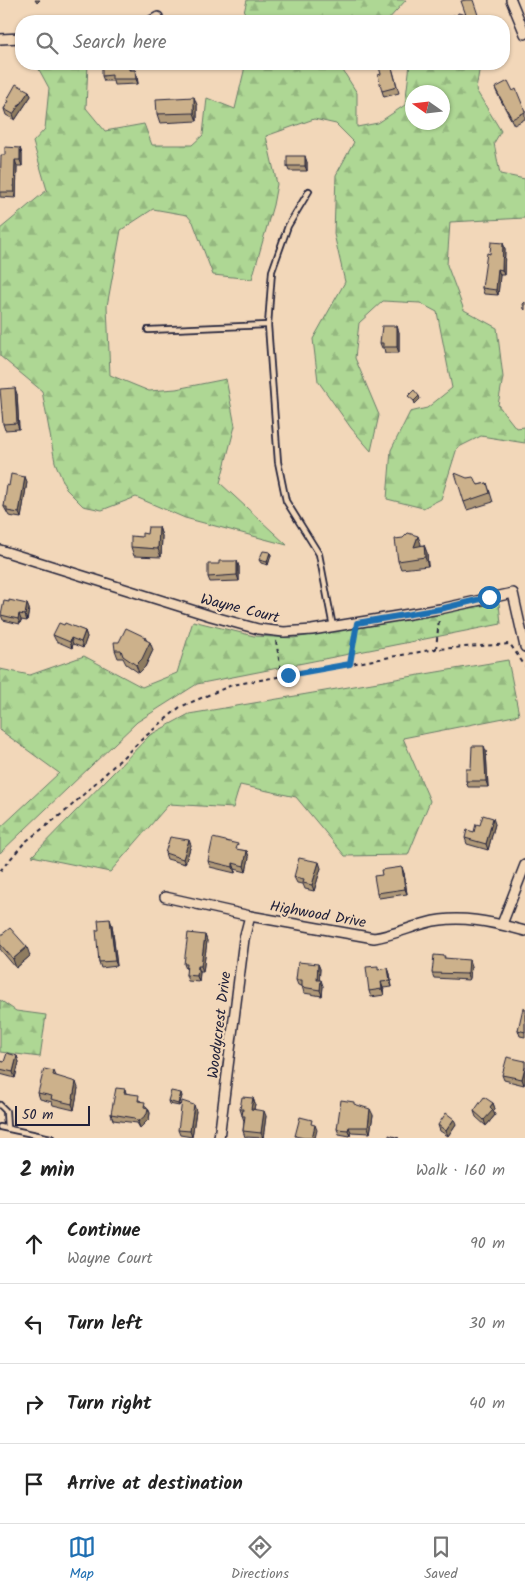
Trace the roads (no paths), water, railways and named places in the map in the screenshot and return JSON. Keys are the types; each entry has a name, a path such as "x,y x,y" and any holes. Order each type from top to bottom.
{"street":[{"path":"511,0 525,34"},
{"path":"0,39 15,38"},
{"name":"Wayne Court","path":"0,550 211,616 275,631 312,630 333,627 440,609 513,593 525,647"},
{"path":"502,924 525,865"},
{"name":"Highwood Drive","path":"165,897 250,916 374,938 391,936 425,923 447,919 502,924 525,931"},
{"name":"Woodycrest Drive","path":"219,1138 244,939 250,916"}],"lane":[{"path":"309,191 288,226 272,271 268,325 278,462 286,501 319,554 333,627"},
{"path":"148,330 268,325"},
{"path":"0,1105 6,1111 7,1128"},
{"path":"0,1127 51,1138"}]}
